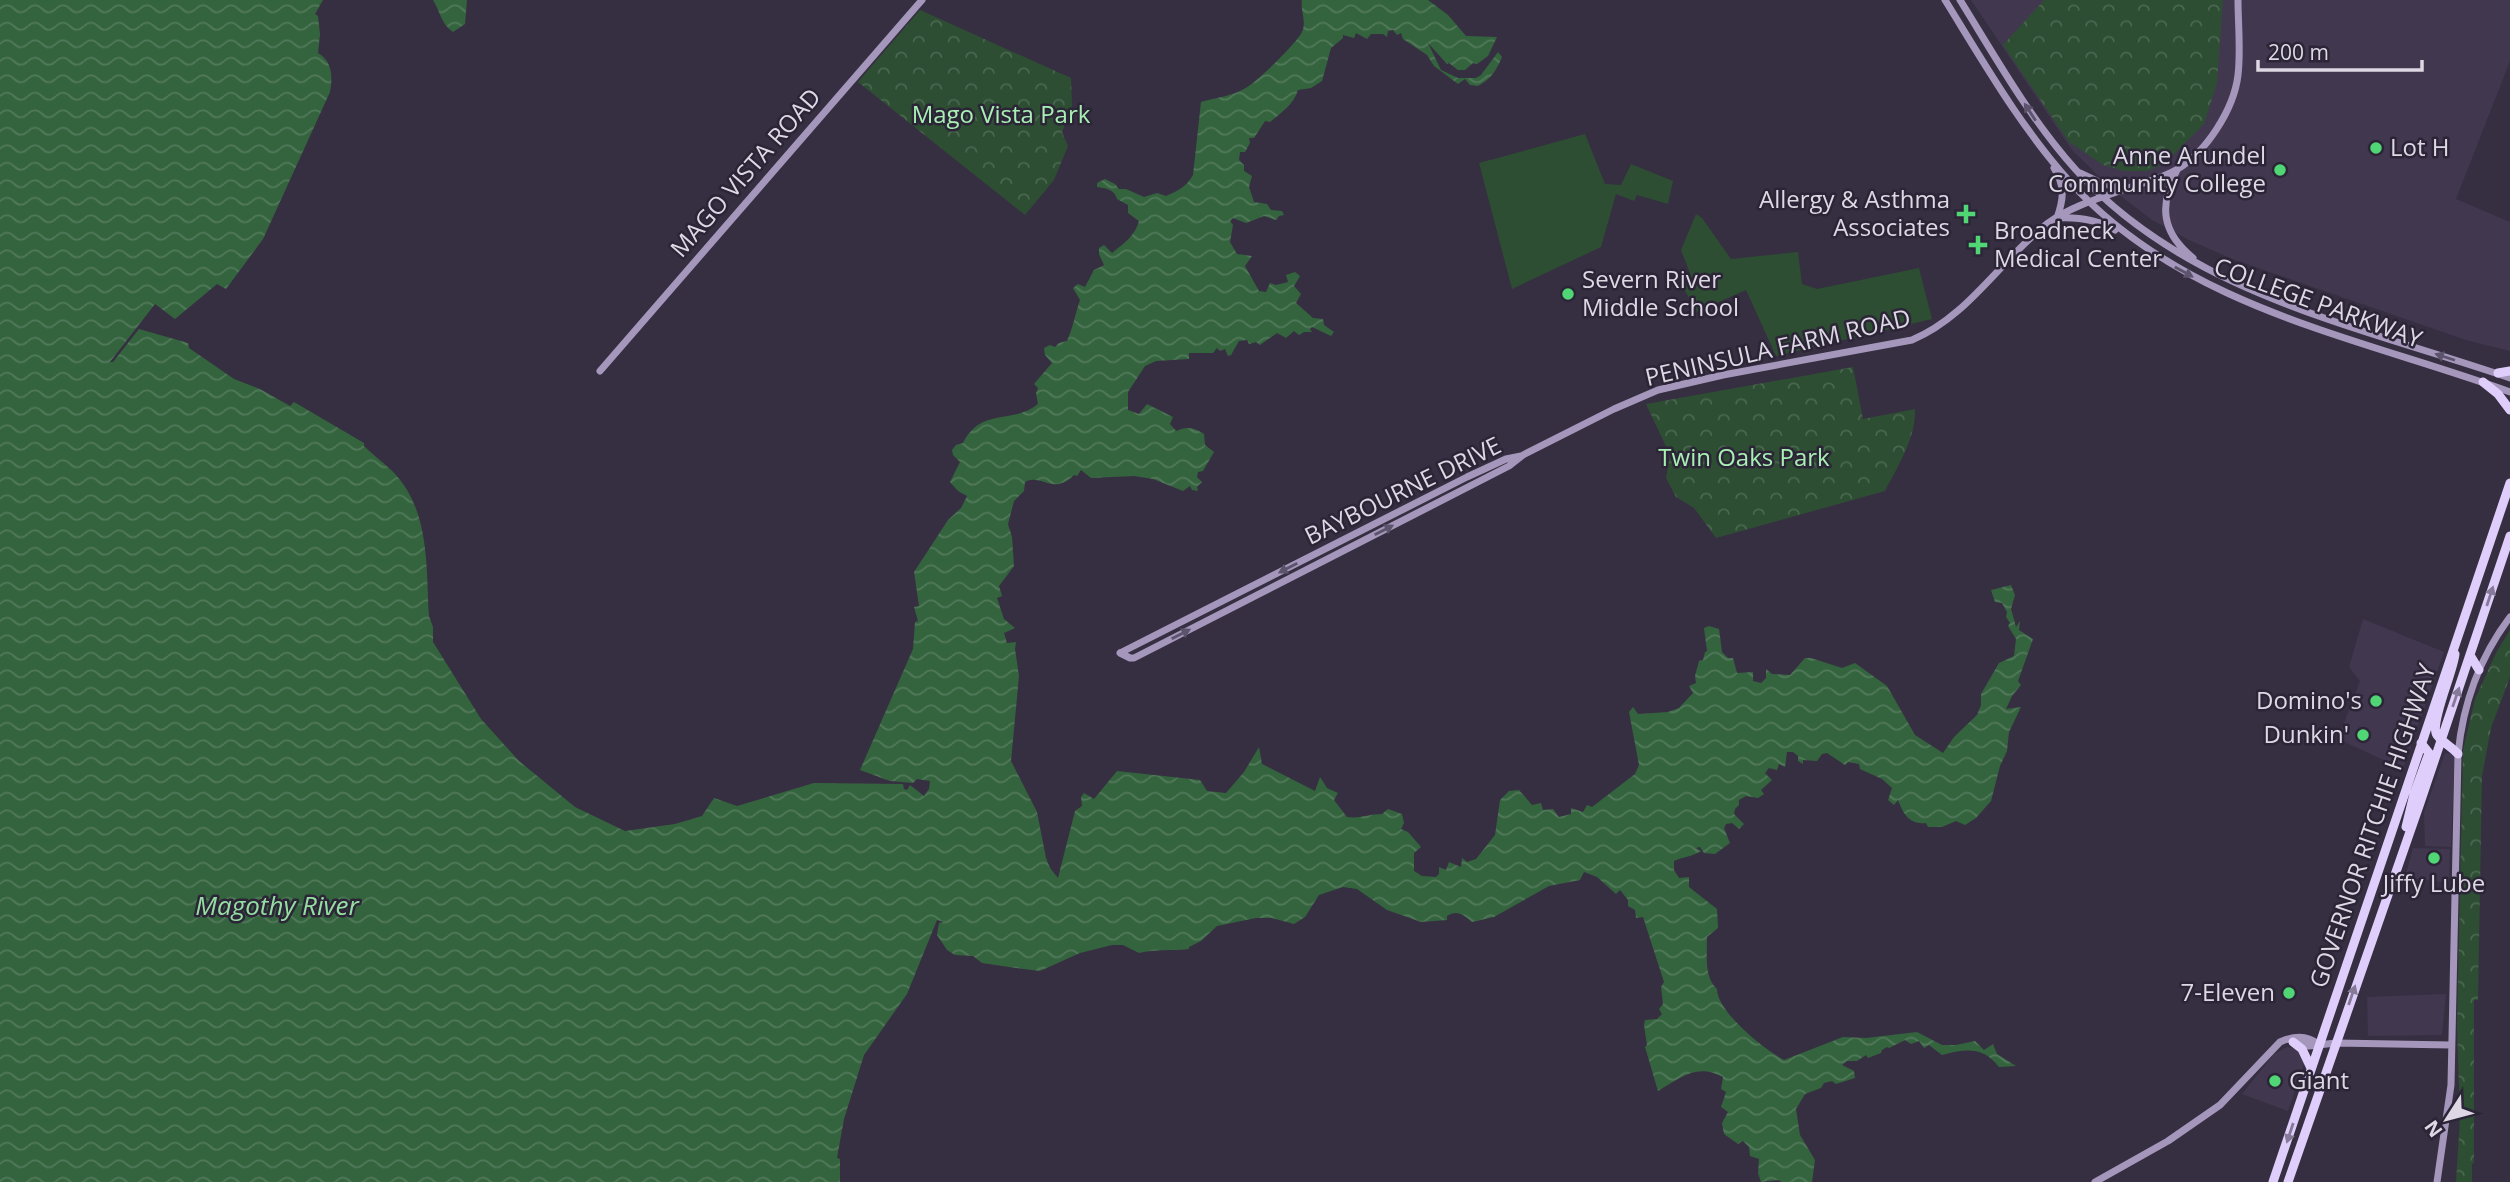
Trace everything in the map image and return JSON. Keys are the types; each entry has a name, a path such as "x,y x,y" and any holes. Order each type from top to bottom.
{"highway":[{"path":"2498,373 2510,371"},
{"path":"2483,382 2498,394 2510,410"},
{"name":"GOVERNOR RITCHIE HIGHWAY","path":"2273,1182 2510,483"},
{"name":"GOVERNOR RITCHIE HIGHWAY","path":"2288,1182 2510,536"},
{"path":"2456,639 2454,666 2434,724 2437,735 2458,754"},
{"path":"2470,655 2479,670"},
{"path":"2395,873 2414,794 2429,753 2421,743"},
{"path":"2291,1040 2302,1049 2311,1068"}],"street":[{"name":"MAGO VISTA ROAD","path":"600,371 922,0"},
{"name":"COLLEGE PARKWAY","path":"1945,0 2022,122 2045,153 2090,202 2132,239 2182,272 2231,296 2510,392"},
{"name":"COLLEGE PARKWAY","path":"1959,0 2040,127 2077,172 2102,197 2164,246 2248,290 2510,378"},
{"path":"2210,271 2180,247 2165,219 2164,208 2169,185 2177,169 2208,141 2223,120 2231,99 2238,75 2238,0"},
{"path":"2045,153 2064,190 2057,218 2102,222 2132,239"},
{"name":"PENINSULA FARM ROAD","path":"1522,455 1658,390 1723,374 1912,340 1954,316 2032,237 2057,218 2102,197 2177,169"},
{"path":"2077,172 2101,183 2126,189"},
{"name":"BAYBOURNE DRIVE","path":"1522,455 1509,466 1134,658 1130,659 1120,653 1467,477 1506,459 1522,455"},
{"path":"2437,1182 2451,1085 2458,754 2463,714 2479,670 2510,617"},
{"path":"2095,1182 2168,1141 2220,1105 2275,1046 2291,1040 2292,1036 2311,1040 2318,1045 2451,1045"}],"shaded area":[{"name":"Anne Arundel Community College","path":"1971,0 2510,0 2510,61 2456,199 2510,222 2510,351 2466,340 2235,260 2152,220 2113,190 2072,150"},
{"path":"2363,619 2444,652 2403,769 2338,739 2360,681 2349,667"},
{"path":"2445,753 2455,754 2451,847 2425,846 2424,813"},
{"path":"2413,848 2450,849 2449,883 2405,877"},
{"path":"2446,994 2442,1035 2368,1036 2367,997"},
{"path":"2287,1047 2299,1049 2305,1061 2288,1111 2242,1094 2274,1054"}],"green space":[{"path":"2044,0 2223,0 2217,83 2204,124 2164,164 2147,171 2124,171 2103,165 2069,142 2003,45"},
{"name":"Mago Vista Park","path":"920,10 1071,78 1072,107 1062,132 1068,146 1054,180 1025,215 858,82"},
{"path":"1585,134 1605,184 1621,185 1631,164 1673,181 1668,204 1637,195 1634,201 1616,194 1601,247 1512,289 1479,163"},
{"path":"1696,214 1702,218 1731,259 1798,252 1802,284 1817,289 1919,268 1932,319 1776,356 1746,290 1697,312 1680,282 1690,273 1681,250"},
{"name":"Twin Oaks Park","path":"1853,367 1863,419 1915,409 1913,431 1885,491 1716,538 1694,508 1676,497 1666,478 1670,455 1646,404"},
{"path":"2510,630 2510,677 2491,728 2482,776 2478,1000 2474,1000 2474,1163 2472,1182 2456,1182 2460,1118 2457,1027 2463,750 2475,699"}],"water":[{"name":"Magothy River","path":"0,0 323,0 315,14 318,16 320,34 318,53 326,60 330,69 330,92 263,239 226,289 217,284 175,319 155,304 110,362 113,362 139,329 188,343 189,348 234,379 260,389 290,406 294,402 364,443 364,446 396,475 415,506 424,542 433,642 481,719 519,761 575,807 625,831 675,824 702,816 714,798 737,806 814,783 903,784 904,789 907,790 910,785 924,796 930,781 890,781 860,770 913,649 915,622 918,621 914,607 919,606 914,572 967,496 950,482 960,462 952,450 963,443 970,432 988,420 1018,414 1038,404 1038,388 1034,384 1052,363 1045,355 1044,348 1050,345 1055,347 1067,341 1080,300 1073,288 1078,284 1085,287 1094,270 1104,265 1099,248 1104,245 1112,253 1135,231 1139,221 1128,213 1128,205 1117,199 1110,190 1097,187 1097,183 1105,179 1119,189 1126,189 1144,197 1157,193 1166,196 1185,185 1193,175 1201,102 1244,89 1275,63 1302,32 1302,0 1428,0 1448,15 1466,36 1497,37 1488,56 1465,70 1458,70 1447,64 1428,43 1441,70 1458,78 1476,78 1481,75 1498,52 1502,57 1486,80 1478,86 1470,85 1465,79 1458,84 1434,66 1427,55 1403,39 1401,33 1397,35 1393,30 1388,31 1387,37 1383,34 1371,34 1367,39 1356,33 1354,38 1343,35 1331,48 1322,81 1311,88 1298,90 1287,108 1270,122 1265,121 1254,138 1249,138 1250,143 1245,152 1240,152 1239,160 1244,165 1244,171 1252,176 1249,187 1254,202 1267,204 1271,210 1282,211 1284,215 1276,220 1264,216 1246,223 1233,218 1230,221 1233,225 1230,242 1237,254 1252,256 1245,266 1259,291 1266,292 1270,283 1276,285 1288,282 1286,275 1295,272 1300,276 1294,286 1301,294 1296,303 1313,318 1323,319 1324,325 1334,332 1331,336 1312,327 1312,332 1299,335 1294,331 1286,338 1277,333 1260,345 1256,342 1249,344 1247,340 1239,341 1228,356 1225,349 1220,351 1217,348 1213,353 1189,353 1189,359 1156,361 1145,366 1128,392 1128,410 1139,414 1147,404 1173,417 1170,424 1176,431 1190,428 1204,434 1205,445 1214,452 1203,471 1198,472 1197,477 1202,482 1197,487 1198,491 1192,490 1190,486 1183,491 1153,479 1134,476 1091,478 1081,470 1077,476 1074,475 1060,484 1036,480 1025,482 1024,491 1014,501 1008,524 1012,537 1014,566 999,586 1002,596 997,598 1004,619 1015,628 1004,633 1007,643 1016,642 1019,676 1011,761 1037,812 1050,868 1058,878 1075,811 1082,806 1081,797 1084,793 1094,799 1117,771 1200,780 1207,791 1226,793 1244,772 1259,747 1262,764 1315,791 1320,777 1327,788 1338,793 1334,800 1347,817 1382,814 1388,809 1402,814 1404,823 1401,829 1408,832 1421,847 1414,853 1414,871 1422,876 1436,877 1439,867 1446,870 1449,862 1461,867 1462,858 1467,862 1476,859 1495,835 1500,800 1509,791 1519,790 1532,805 1541,803 1543,810 1553,809 1559,817 1571,814 1571,808 1583,812 1587,805 1592,807 1635,774 1639,765 1629,712 1633,707 1638,714 1668,712 1679,708 1693,693 1689,686 1696,683 1699,661 1703,660 1707,651 1704,628 1709,626 1719,629 1722,652 1728,658 1733,658 1737,673 1753,672 1753,681 1761,683 1766,678 1766,669 1772,674 1790,675 1805,658 1842,668 1855,663 1887,686 1915,735 1943,753 1954,737 1977,715 1981,694 1999,663 2014,656 2016,639 2008,626 2010,623 2006,617 2007,612 2002,603 1995,602 1991,590 2011,585 2015,595 2011,609 2016,627 2020,621 2019,630 2033,639 2018,681 2021,685 2006,709 2021,707 2009,732 2007,751 1991,801 1976,818 1965,825 1956,821 1942,827 1928,827 1926,823 1911,820 1898,800 1894,805 1888,800 1892,788 1882,779 1860,769 1859,764 1848,762 1845,765 1827,753 1822,754 1817,761 1803,760 1803,764 1793,752 1787,752 1785,767 1779,764 1777,770 1769,768 1765,773 1772,780 1761,790 1764,794 1758,798 1746,796 1739,800 1734,814 1744,824 1739,829 1732,823 1726,824 1724,828 1730,843 1715,854 1704,853 1700,847 1696,848 1701,851 1674,861 1674,870 1679,878 1689,877 1689,887 1717,909 1718,928 1707,937 1707,965 1719,998 1743,1029 1784,1060 1843,1037 1866,1038 1917,1032 1942,1045 1975,1041 1984,1050 1993,1044 1997,1054 2016,1066 1999,1067 1980,1052 1958,1051 1942,1055 1929,1045 1924,1048 1919,1041 1911,1044 1905,1040 1868,1058 1866,1055 1857,1061 1847,1061 1842,1065 1854,1071 1855,1078 1836,1084 1832,1081 1824,1083 1821,1088 1805,1094 1796,1109 1800,1135 1815,1160 1812,1182 1761,1182 1758,1173 1759,1159 1750,1156 1749,1147 1743,1141 1738,1144 1724,1134 1722,1123 1728,1112 1721,1107 1726,1092 1721,1089 1723,1077 1705,1071 1697,1072 1658,1091 1645,1047 1644,1025 1645,1020 1657,1019 1662,1014 1659,1009 1663,1004 1661,987 1664,982 1643,917 1636,918 1635,910 1628,906 1628,900 1620,890 1616,894 1597,877 1584,872 1580,880 1549,886 1494,917 1472,922 1457,913 1447,916 1447,920 1421,922 1387,910 1357,889 1343,887 1319,895 1305,917 1294,924 1272,918 1256,918 1217,926 1189,949 1139,953 1123,945 1112,945 1080,953 1040,971 982,963 973,956 955,955 947,950 937,935 939,923 944,922 937,920 907,994 864,1055 844,1119 837,1158 840,1159 840,1182 0,1182"},
{"path":"433,0 467,0 465,24 453,32 449,29"}],"place":[{"name":"Lot H","path":"2376,148"},
{"name":"Anne Arundel Community College","path":"2280,170"},
{"name":"Allergy & Asthma Associates","path":"1966,214"},
{"name":"Broadneck Medical Center","path":"1978,245"},
{"name":"Severn River Middle School","path":"1568,294"},
{"name":"Domino's","path":"2376,701"},
{"name":"Dunkin'","path":"2363,735"},
{"name":"Jiffy Lube","path":"2434,858"},
{"name":"7-Eleven","path":"2289,993"},
{"name":"Giant","path":"2275,1081"}]}
